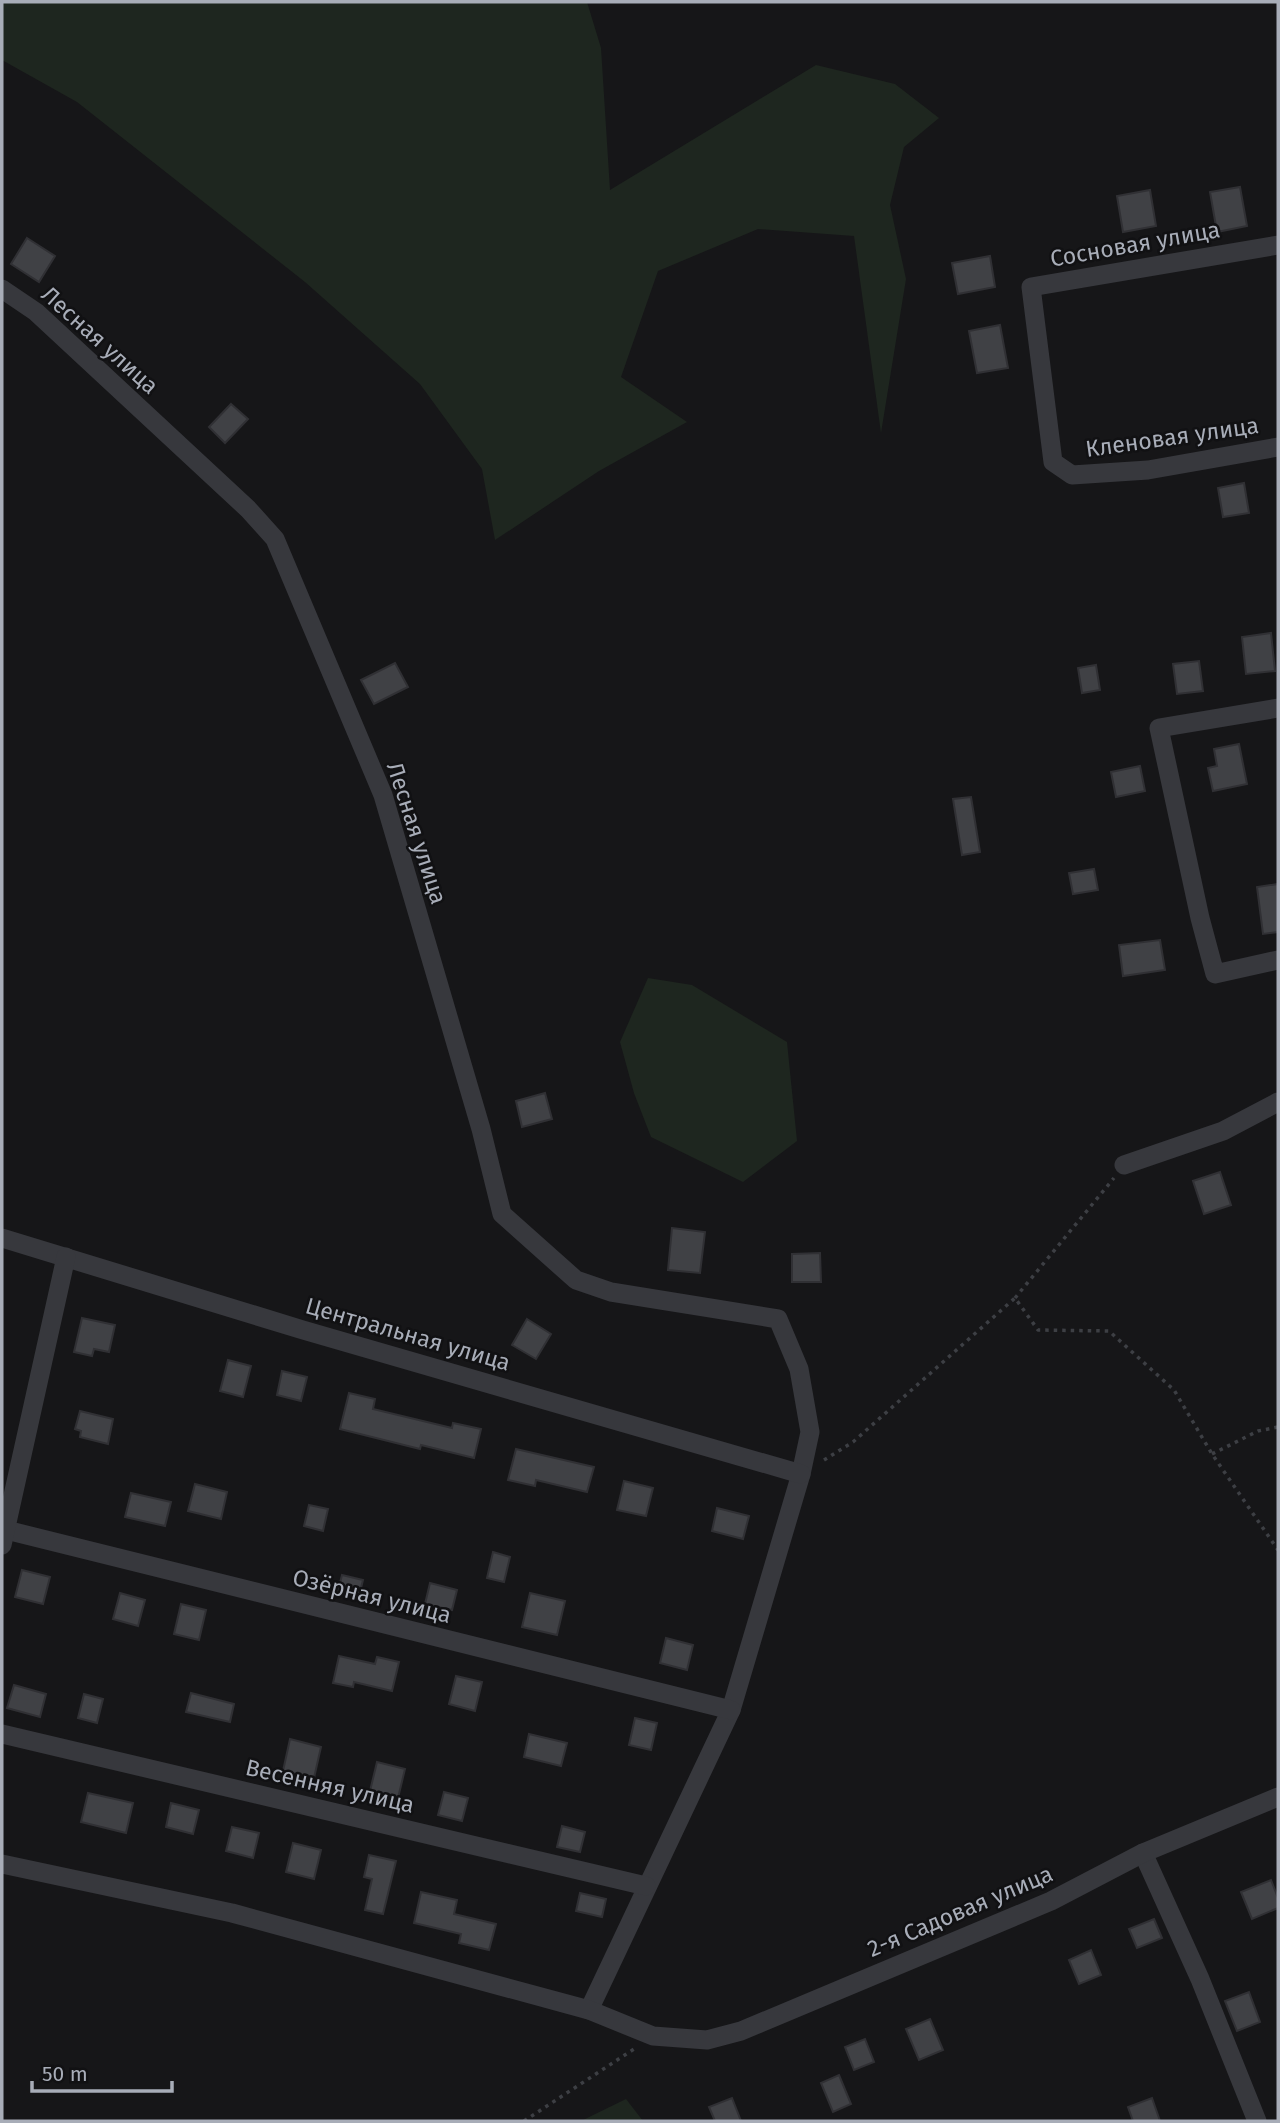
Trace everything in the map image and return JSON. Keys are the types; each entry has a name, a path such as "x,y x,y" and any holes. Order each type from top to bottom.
{"street":[{"name":"Сосновая улица","path":"1072,475 1053,462 1031,287 1278,245"},
{"name":"Лесная улица","path":"2,289 36,312 248,509 275,539 383,795 481,1129 502,1214 576,1280 611,1292 778,1318 799,1368 810,1432 801,1474"},
{"name":"Кленовая улица","path":"1072,475 1148,470 1278,447"},
{"path":"1278,708 1159,728 1200,918 1215,974 1278,960"},
{"path":"1124,1165 1223,1131 1278,1102"},
{"name":"Центральная улица","path":"2,1238 303,1330 801,1474"},
{"path":"3,1535 66,1257"},
{"path":"589,2010 731,1710 801,1474"},
{"name":"Озёрная улица","path":"3,1535 731,1710"},
{"name":"Весенняя улица","path":"2,1734 646,1886"},
{"name":"2-я Садовая улица","path":"2,1864 232,1913 589,2010 653,2036 707,2040 741,2031 1051,1901 1143,1853 1278,1797"},
{"path":"1143,1853 1200,1979 1257,2121"}],"path":[{"path":"801,1474 853,1442 1015,1298 1124,1165"},
{"path":"1015,1298 1038,1330 1109,1331 1174,1390 1212,1454 1278,1550"},
{"path":"1212,1454 1258,1431 1278,1427"},
{"path":"524,2121 653,2036"}],"shaded area":[{"path":"2,2 587,2 601,48 610,190 816,65 895,84 939,118 904,147 890,205 906,279 881,433 854,236 758,229 658,271 621,377 687,422 599,471 495,540 482,469 420,384 305,282 77,102 2,60"},
{"path":"648,978 692,985 787,1042 797,1141 743,1182 651,1137 634,1093 620,1042"},
{"path":"626,2099 643,2121 581,2121"}],"building":[{"path":"1240,187 1247,226 1217,232 1210,192"},
{"path":"1150,190 1156,226 1123,232 1117,196"},
{"path":"27,238 55,256 39,282 11,264"},
{"path":"990,256 995,287 958,294 952,263"},
{"path":"1000,325 1008,368 977,373 969,331"},
{"path":"231,404 248,419 225,443 209,427"},
{"path":"1244,483 1249,513 1223,517 1218,488"},
{"path":"1271,633 1275,671 1246,674 1242,637"},
{"path":"1199,661 1203,691 1177,694 1173,664"},
{"path":"395,663 408,687 374,704 361,680"},
{"path":"1096,665 1100,690 1082,693 1078,668"},
{"path":"1239,744 1247,784 1213,791 1208,768 1217,766 1214,749"},
{"path":"1140,766 1145,791 1116,797 1111,772"},
{"path":"971,797 980,852 962,855 953,799"},
{"path":"1094,869 1098,890 1073,894 1069,873"},
{"path":"1278,884 1278,932 1263,934 1257,887"},
{"path":"1160,940 1165,970 1123,976 1119,945"},
{"path":"545,1093 552,1119 522,1127 516,1101"},
{"path":"1220,1172 1231,1205 1204,1214 1193,1181"},
{"path":"672,1228 705,1232 700,1273 668,1270"},
{"path":"820,1253 821,1282 792,1282 792,1254"},
{"path":"82,1318 115,1325 109,1352 94,1349 92,1356 74,1352"},
{"path":"527,1319 551,1334 536,1359 512,1345"},
{"path":"228,1360 251,1366 243,1397 220,1391"},
{"path":"282,1371 307,1377 301,1401 277,1395"},
{"path":"349,1393 375,1399 373,1409 452,1428 453,1423 481,1429 474,1458 421,1445 420,1449 340,1429"},
{"path":"80,1411 113,1419 108,1444 80,1437 81,1431 75,1429"},
{"path":"516,1449 594,1467 587,1492 536,1480 535,1486 508,1480"},
{"path":"624,1481 653,1488 646,1516 617,1510"},
{"path":"195,1484 227,1492 221,1519 188,1511"},
{"path":"131,1493 171,1502 165,1526 125,1517"},
{"path":"309,1505 328,1509 323,1531 304,1526"},
{"path":"717,1508 749,1516 743,1539 712,1531"},
{"path":"493,1552 510,1557 504,1582 487,1578"},
{"path":"22,1570 50,1577 43,1604 15,1597"},
{"path":"342,1575 363,1580 359,1596 338,1591"},
{"path":"430,1583 457,1590 452,1610 425,1604"},
{"path":"120,1593 145,1600 138,1626 113,1619"},
{"path":"530,1593 565,1601 557,1635 522,1627"},
{"path":"181,1604 206,1610 199,1640 174,1634"},
{"path":"666,1638 693,1645 687,1670 660,1663"},
{"path":"339,1656 375,1664 377,1657 399,1662 392,1691 354,1682 353,1687 333,1683"},
{"path":"456,1676 482,1682 475,1711 449,1704"},
{"path":"14,1685 46,1694 40,1717 7,1708"},
{"path":"191,1693 234,1704 230,1722 186,1712"},
{"path":"84,1694 103,1699 97,1723 78,1718"},
{"path":"635,1718 657,1723 651,1750 629,1745"},
{"path":"529,1734 567,1743 561,1766 524,1757"},
{"path":"290,1739 321,1747 314,1778 283,1771"},
{"path":"377,1762 405,1769 398,1798 370,1791"},
{"path":"444,1792 468,1798 462,1821 438,1815"},
{"path":"88,1793 133,1803 126,1833 81,1822"},
{"path":"171,1803 199,1810 193,1834 166,1827"},
{"path":"562,1826 585,1832 580,1852 557,1847"},
{"path":"232,1827 259,1833 253,1858 226,1851"},
{"path":"293,1843 321,1850 314,1879 286,1872"},
{"path":"369,1855 396,1861 383,1914 365,1910 372,1879 364,1877"},
{"path":"1271,1880 1278,1898 1278,1908 1252,1919 1241,1892"},
{"path":"421,1892 457,1900 454,1914 496,1924 489,1950 459,1943 461,1934 414,1923"},
{"path":"580,1893 606,1899 602,1917 576,1911"},
{"path":"1154,1919 1162,1938 1137,1948 1129,1929"},
{"path":"1091,1950 1101,1975 1079,1984 1069,1960"},
{"path":"1249,1992 1260,2022 1237,2031 1225,2001"},
{"path":"930,2019 943,2050 919,2060 906,2029"},
{"path":"865,2039 874,2062 854,2070 845,2047"},
{"path":"839,2075 851,2104 833,2112 821,2083"},
{"path":"732,2098 741,2121 715,2121 709,2107"},
{"path":"1152,2098 1160,2121 1133,2121 1128,2107"}]}
